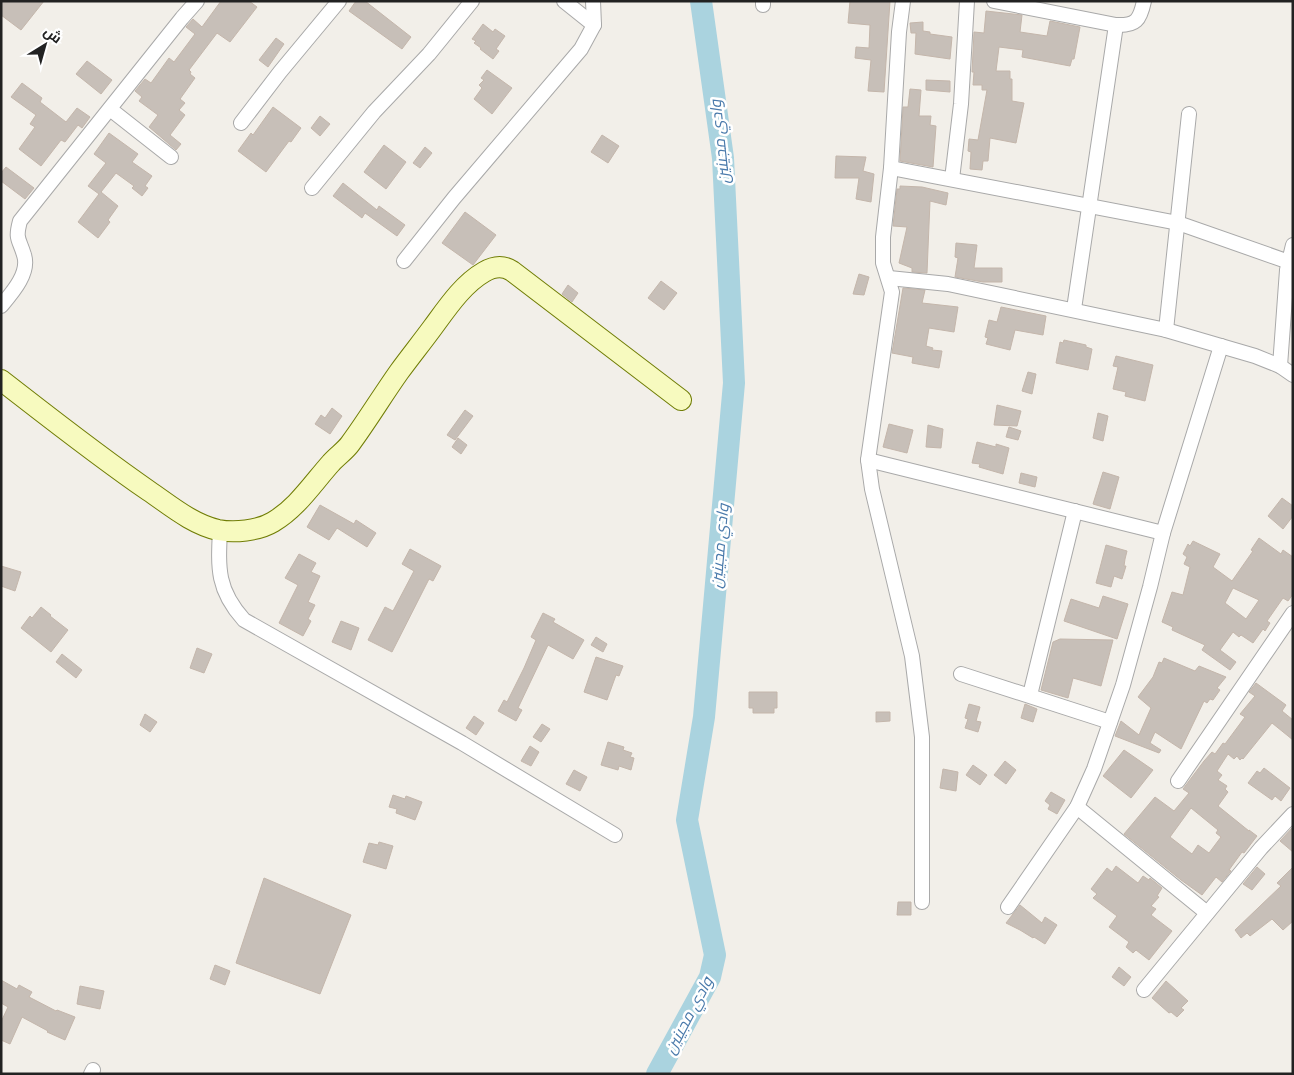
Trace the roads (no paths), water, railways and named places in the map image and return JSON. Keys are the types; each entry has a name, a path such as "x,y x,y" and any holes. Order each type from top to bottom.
{"street":[{"path":"1,306 13,293 24,271 25,256 16,236 20,221 197,1"},
{"path":"242,123 280,72 339,1"},
{"path":"312,188 374,112 429,54 472,1"},
{"path":"564,1 594,25"},
{"path":"404,261 454,198 581,49 594,25 593,1"},
{"path":"903,1 899,32 891,168 883,246 883,264 892,292 868,460 872,489 912,656 922,737 922,902"},
{"path":"952,179 961,104 967,1"},
{"path":"994,1 1032,4 1116,25 1128,26 1137,20 1142,12 1144,1"},
{"path":"1074,309 1116,25"},
{"path":"110,109 171,157"},
{"path":"1166,330 1189,114"},
{"path":"891,168 1178,223 1289,262"},
{"path":"1280,366 1289,262 1293,245"},
{"path":"1,380 175,510 202,526 235,531 266,526 274,522 312,487 331,463 349,446 400,371 447,309 475,278 496,267 505,267 512,271 681,400"},
{"path":"889,278 948,284 1074,309 1166,330 1280,366 1293,375"},
{"path":"1008,907 1077,807 1094,769 1124,685 1163,533 1220,346"},
{"path":"868,460 1163,533"},
{"path":"1030,695 1075,511"},
{"path":"220,530 221,585 234,608 244,620 462,743 614,835"},
{"path":"1178,781 1293,614"},
{"path":"962,674 1110,722"},
{"path":"1077,807 1206,913"},
{"path":"1144,990 1261,848 1293,814"}],"waterway":[{"name":"وادي مجينين","path":"657,1074 710,977 715,955 687,820 704,717 734,383 723,158 701,1"}]}
